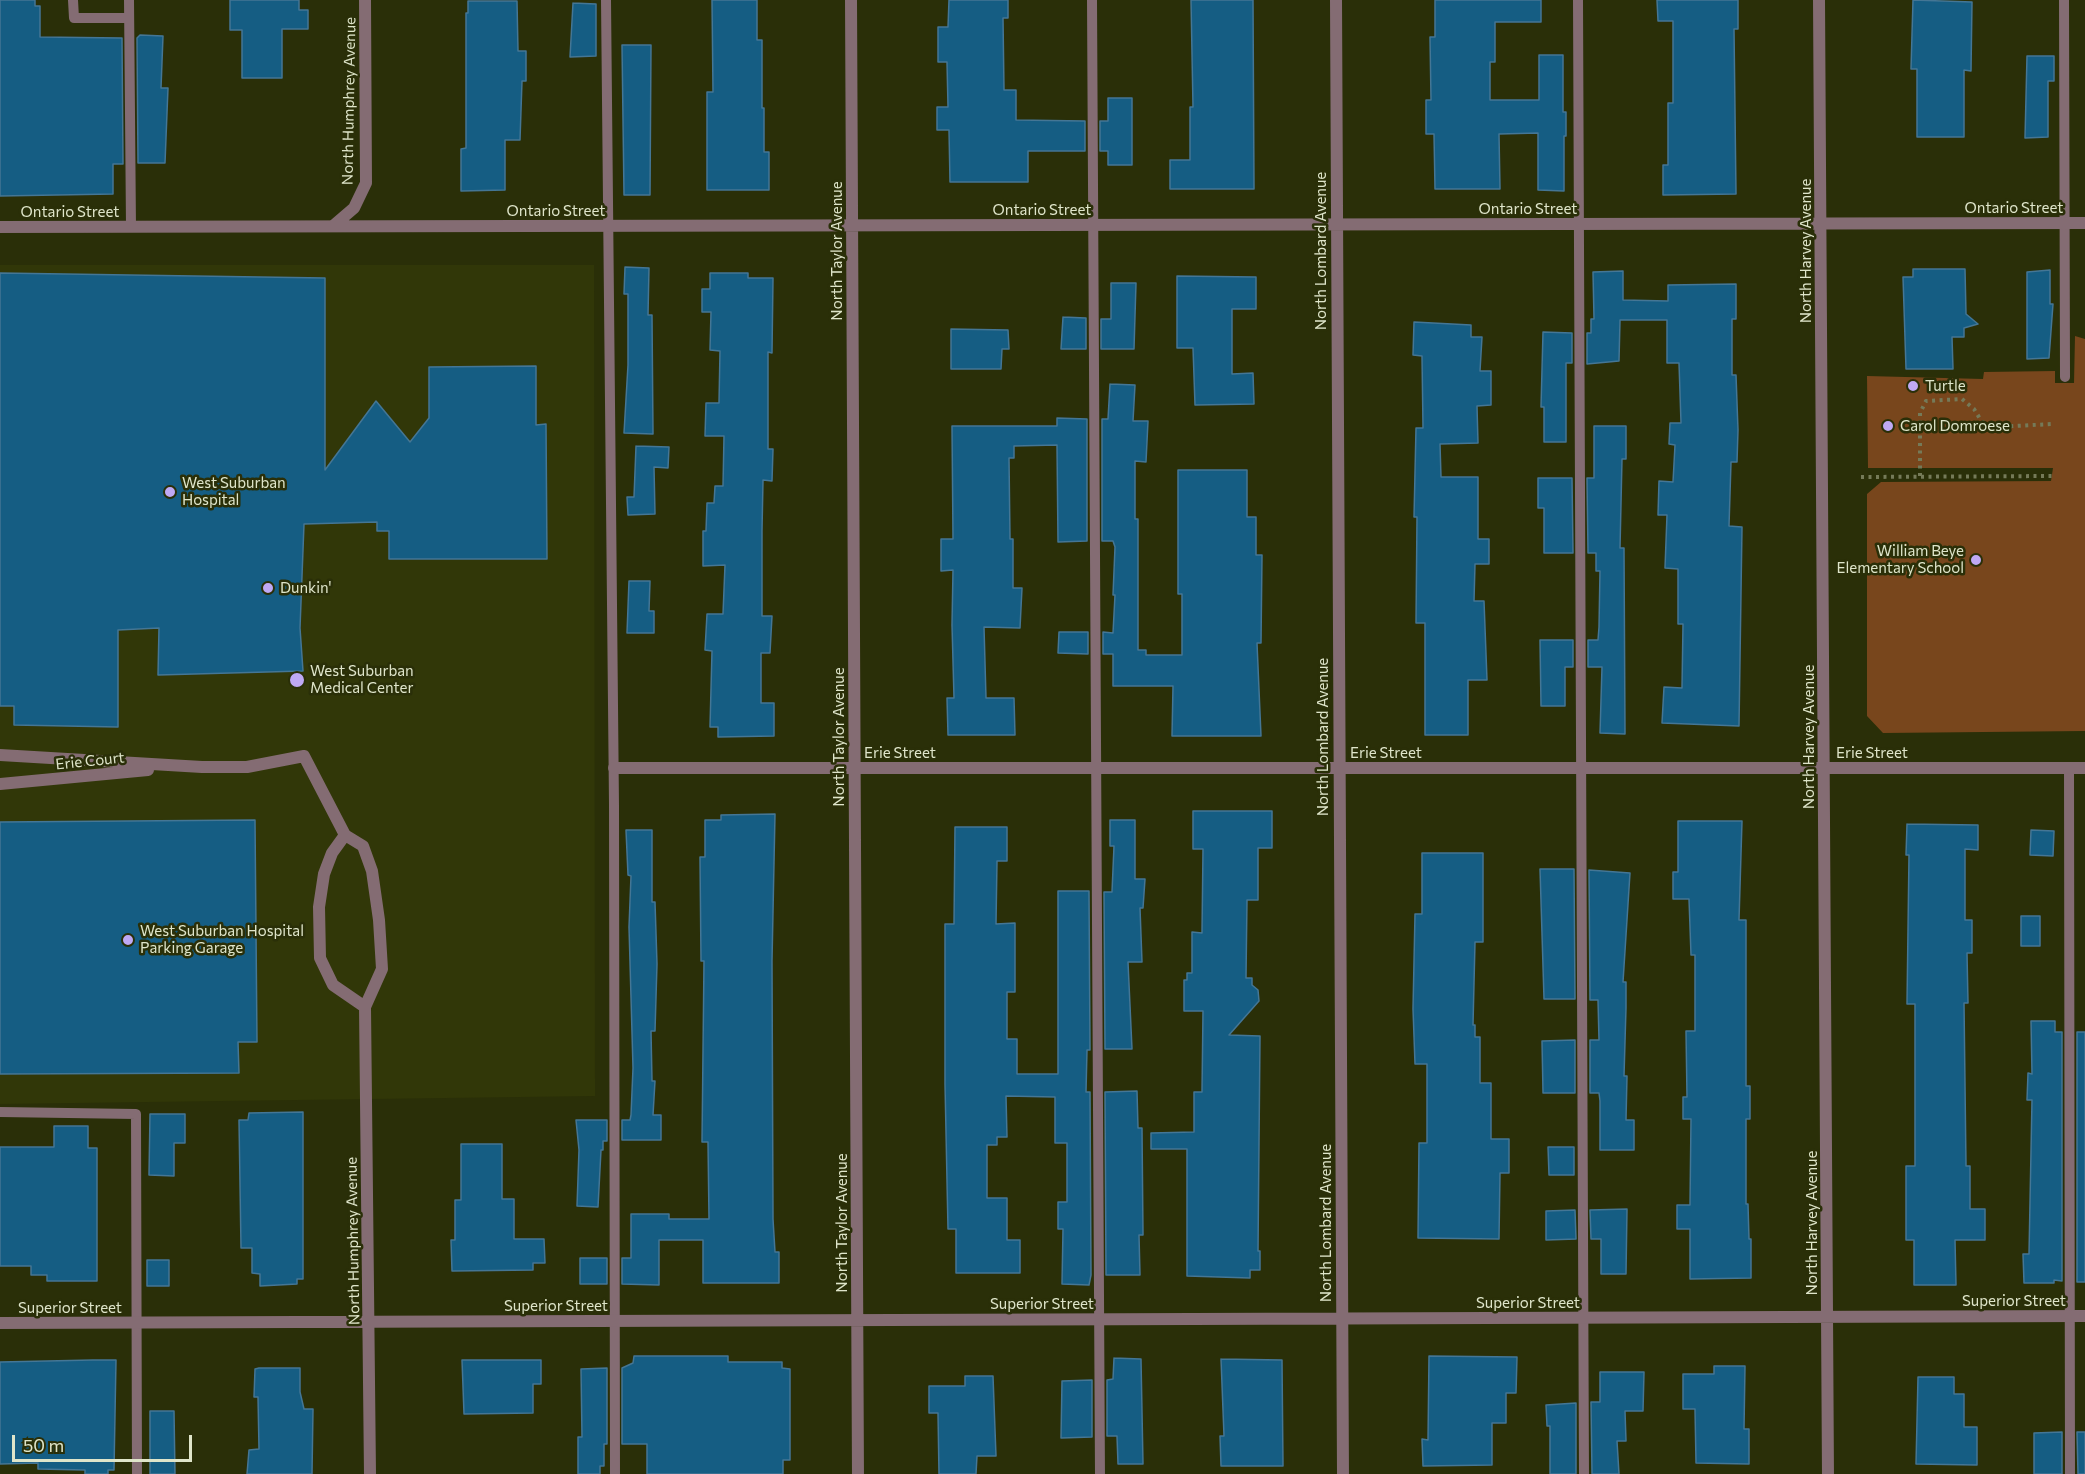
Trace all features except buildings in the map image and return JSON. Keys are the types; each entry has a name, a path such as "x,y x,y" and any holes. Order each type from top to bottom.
{"street":[{"name":"North Humphrey Avenue","path":"332,226 354,208 366,183 366,0"},
{"name":"North Taylor Avenue","path":"851,0 858,1474"},
{"name":"North Lombard Avenue","path":"1336,0 1342,1474"},
{"name":"North Harvey Avenue","path":"1819,0 1828,1474"},
{"name":"Ontario Street","path":"0,227 2085,223"},
{"name":"Erie Court","path":"0,755 183,767 247,767 304,756"},
{"name":"North Humphrey Avenue","path":"304,756 345,836 363,846 372,871 379,920 382,969 365,1007 370,1474"},
{"name":"Erie Court","path":"0,784 183,767"},
{"name":"Erie Street","path":"614,768 2085,768"},
{"path":"345,836 332,853 324,874 319,907 320,958 333,985 365,1007"},
{"name":"Superior Street","path":"0,1323 2085,1316"}],"lane":[{"path":"73,0 74,18 129,18"},
{"path":"129,0 131,227"},
{"path":"606,0 614,768 615,1474"},
{"path":"1092,0 1100,1474"},
{"path":"1578,0 1584,1474"},
{"path":"2064,0 2065,377"},
{"path":"2069,768 2070,1474"},
{"path":"0,1112 136,1114 136,1474"}],"path":[{"path":"1920,476 1920,412 1926,401 1962,399 1982,422 1996,427 2052,424"},
{"path":"1861,477 2052,476"}],"shaded area":[{"name":"West Suburban Medical Center","path":"0,265 594,265 595,1096 0,1104"},
{"name":"William Beye Elementary School","path":"2075,336 2085,339 2085,731 1883,733 1867,716 1867,494 1881,482 2051,481 2053,468 1868,468 1867,376 1983,379 1984,372 2055,371 2055,383 2074,383"}],"place":[{"name":"Turtle","path":"1913,386"},
{"name":"Carol Domroese","path":"1888,426"},
{"name":"West Suburban Hospital","path":"170,492"},
{"name":"William Beye Elementary School","path":"1976,560"},
{"name":"Dunkin'","path":"268,588"},
{"name":"West Suburban Medical Center","path":"297,680"},
{"name":"West Suburban Hospital Parking Garage","path":"128,940"}]}
